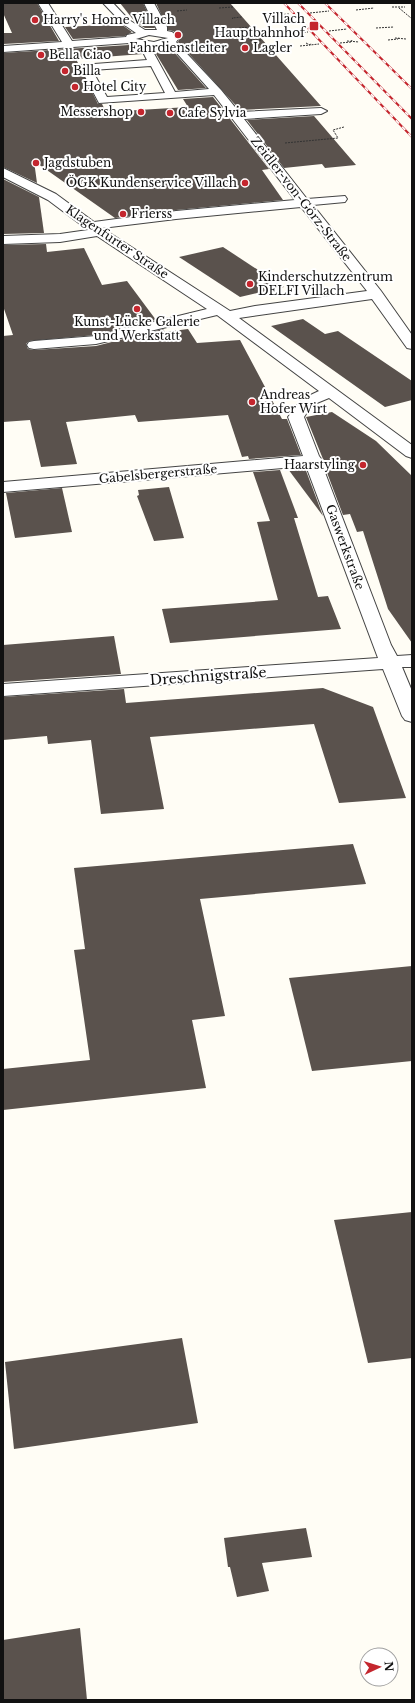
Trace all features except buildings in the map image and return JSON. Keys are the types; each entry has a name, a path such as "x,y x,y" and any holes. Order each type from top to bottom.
{"street":[{"path":"43,3 77,54 103,101 217,92"},
{"path":"108,3 126,22 143,33"},
{"path":"131,40 131,37 143,33 162,33 162,18 149,3"},
{"name":"Zeidler-von-Görz-Straße","path":"162,33 174,38 170,42 178,48 217,92 376,294 412,345"},
{"path":"3,49 131,40 147,44 170,42"},
{"path":"147,44 147,50 172,96"},
{"path":"77,54 154,63"},
{"path":"236,116 321,111"},
{"name":"Klagenfurter Straße","path":"3,172 52,197 96,229 224,313 412,453"},
{"path":"3,240 60,238 96,229 176,215 341,200"},
{"path":"34,345 96,340 224,313 376,294"},
{"name":"Gaswerkstraße","path":"330,392 307,402 296,417 314,460 382,645 412,716"},
{"name":"Gabelsbergerstraße","path":"3,487 314,460"},
{"name":"Dreschnigstraße","path":"3,690 412,660"}],"path":[{"path":"219,8 233,7"},
{"path":"392,7 405,7"},
{"path":"356,10 374,8"},
{"path":"400,8 411,18"},
{"path":"367,9 370,12"},
{"path":"310,12 329,11"},
{"path":"282,14 285,17"},
{"path":"272,15 290,14"},
{"path":"233,20 232,18 242,17"},
{"path":"383,24 387,27"},
{"path":"239,28 251,27"},
{"path":"376,28 394,27"},
{"path":"329,31 347,30"},
{"path":"289,33 308,32"},
{"path":"248,38 260,37"},
{"path":"395,38 406,39"},
{"path":"388,40 398,38"},
{"path":"250,40 262,40"},
{"path":"347,41 360,42"},
{"path":"340,43 351,41"},
{"path":"306,43 310,44"},
{"path":"300,46 319,44"},
{"path":"285,143 338,138 333,130 344,127"}],"railway":[{"path":"284,3 412,137"},
{"path":"298,3 412,119"},
{"path":"325,3 412,89"}],"place":[{"name":"Harry's Home Villach","path":"35,20"},
{"name":"Villach Hauptbahnhof","path":"314,26"},
{"name":"Fahrdienstleiter","path":"178,35"},
{"name":"Lagler","path":"245,48"},
{"name":"Bella Ciao","path":"41,55"},
{"name":"Billa","path":"65,71"},
{"name":"Hotel City","path":"75,87"},
{"name":"Messershop","path":"141,112"},
{"name":"Cafe Sylvia","path":"170,113"},
{"name":"Jagdstuben","path":"36,163"},
{"name":"ÖGK Kundenservice Villach","path":"245,183"},
{"name":"Frierss","path":"123,214"},
{"name":"Kinderschutzzentrum DELFI Villach","path":"250,284"},
{"name":"Kunst-Lücke Galerie und Werkstatt","path":"137,309"},
{"name":"Andreas Hofer Wirt","path":"252,402"},
{"name":"Haarstyling","path":"363,465"}]}
